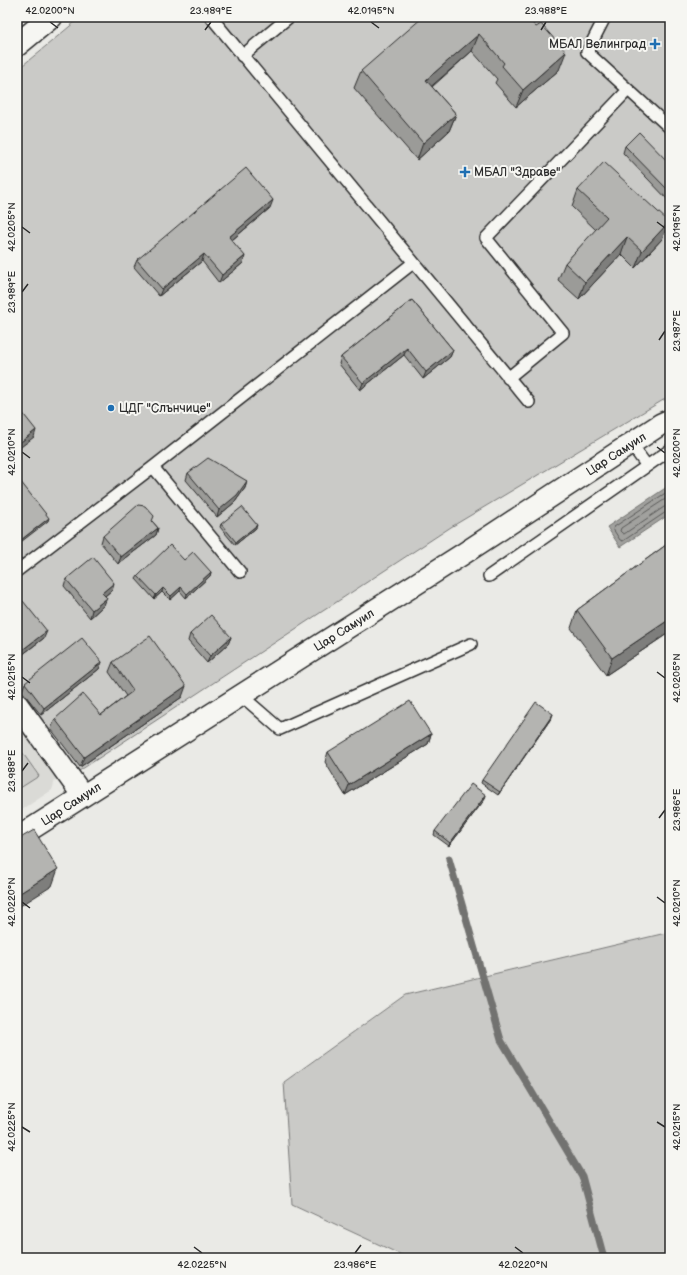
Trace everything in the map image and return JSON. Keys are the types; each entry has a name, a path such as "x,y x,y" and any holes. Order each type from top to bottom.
{"street":[{"path":"17,45 51,17"},
{"name":"Цар Самуил","path":"17,838 457,558 661,424 670,420"},
{"path":"17,704 83,796"}],"lane":[{"path":"210,17 528,402"},
{"path":"242,56 289,17"},
{"path":"605,17 587,52 670,128"},
{"path":"508,378 563,333 486,238 628,90"},
{"path":"17,571 153,467 413,263"},
{"path":"631,444 647,466"},
{"path":"489,576 670,450"},
{"path":"153,467 240,572"},
{"path":"241,695 280,729 471,644"}],"shaded area":[{"path":"81,17 670,17 670,396 451,527 79,771 17,691 17,70"},
{"path":"17,726 56,777 52,790 17,813"},
{"path":"17,745 39,776 17,790"},
{"path":"670,932 670,1258 408,1258 292,1204 284,1082 405,995"}],"water":[{"path":"670,485 670,514 620,547 607,527"}],"building":[{"path":"423,17 527,17 536,27 541,24 566,52 523,90 502,66 504,63 479,34 426,80 456,114 423,143 361,71"},
{"path":"639,132 670,164 670,192 625,146"},
{"path":"604,162 669,222 642,251 627,237 585,282 565,263 607,217 578,190"},
{"path":"246,168 273,200 229,237 245,256 222,275 204,254 162,289 137,260"},
{"path":"412,300 453,350 426,372 407,348 363,383 341,357"},
{"path":"17,406 36,430 17,445"},
{"path":"208,458 247,481 237,495 219,510 188,473"},
{"path":"17,477 49,518 17,543"},
{"path":"138,505 145,506 154,516 152,521 158,528 121,557 103,536"},
{"path":"242,507 257,525 236,542 221,524"},
{"path":"670,542 670,619 612,658 577,610"},
{"path":"170,545 184,560 193,552 211,572 187,594 181,587 171,596 163,588 156,595 138,576"},
{"path":"93,557 114,583 102,593 107,598 92,610 66,579"},
{"path":"23,601 47,631 21,651 17,647 17,606"},
{"path":"211,615 231,637 210,656 190,634"},
{"path":"150,636 186,686 84,757 55,719 83,694 101,715 133,691 113,662"},
{"path":"82,638 102,662 44,708 25,683"},
{"path":"410,701 431,734 349,785 328,752"},
{"path":"536,702 553,714 500,792 482,780"},
{"path":"471,784 486,795 450,843 435,831"},
{"path":"34,830 58,869 17,895 17,840"}],"waterway":[{"path":"449,859 501,1040 582,1176 604,1258"}],"place":[{"name":"МБАЛ Велинград","path":"655,44"},
{"name":"МБАЛ \"Здраве\"","path":"465,172"},
{"name":"ЦДГ \"Слънчице\"","path":"111,408"}]}
